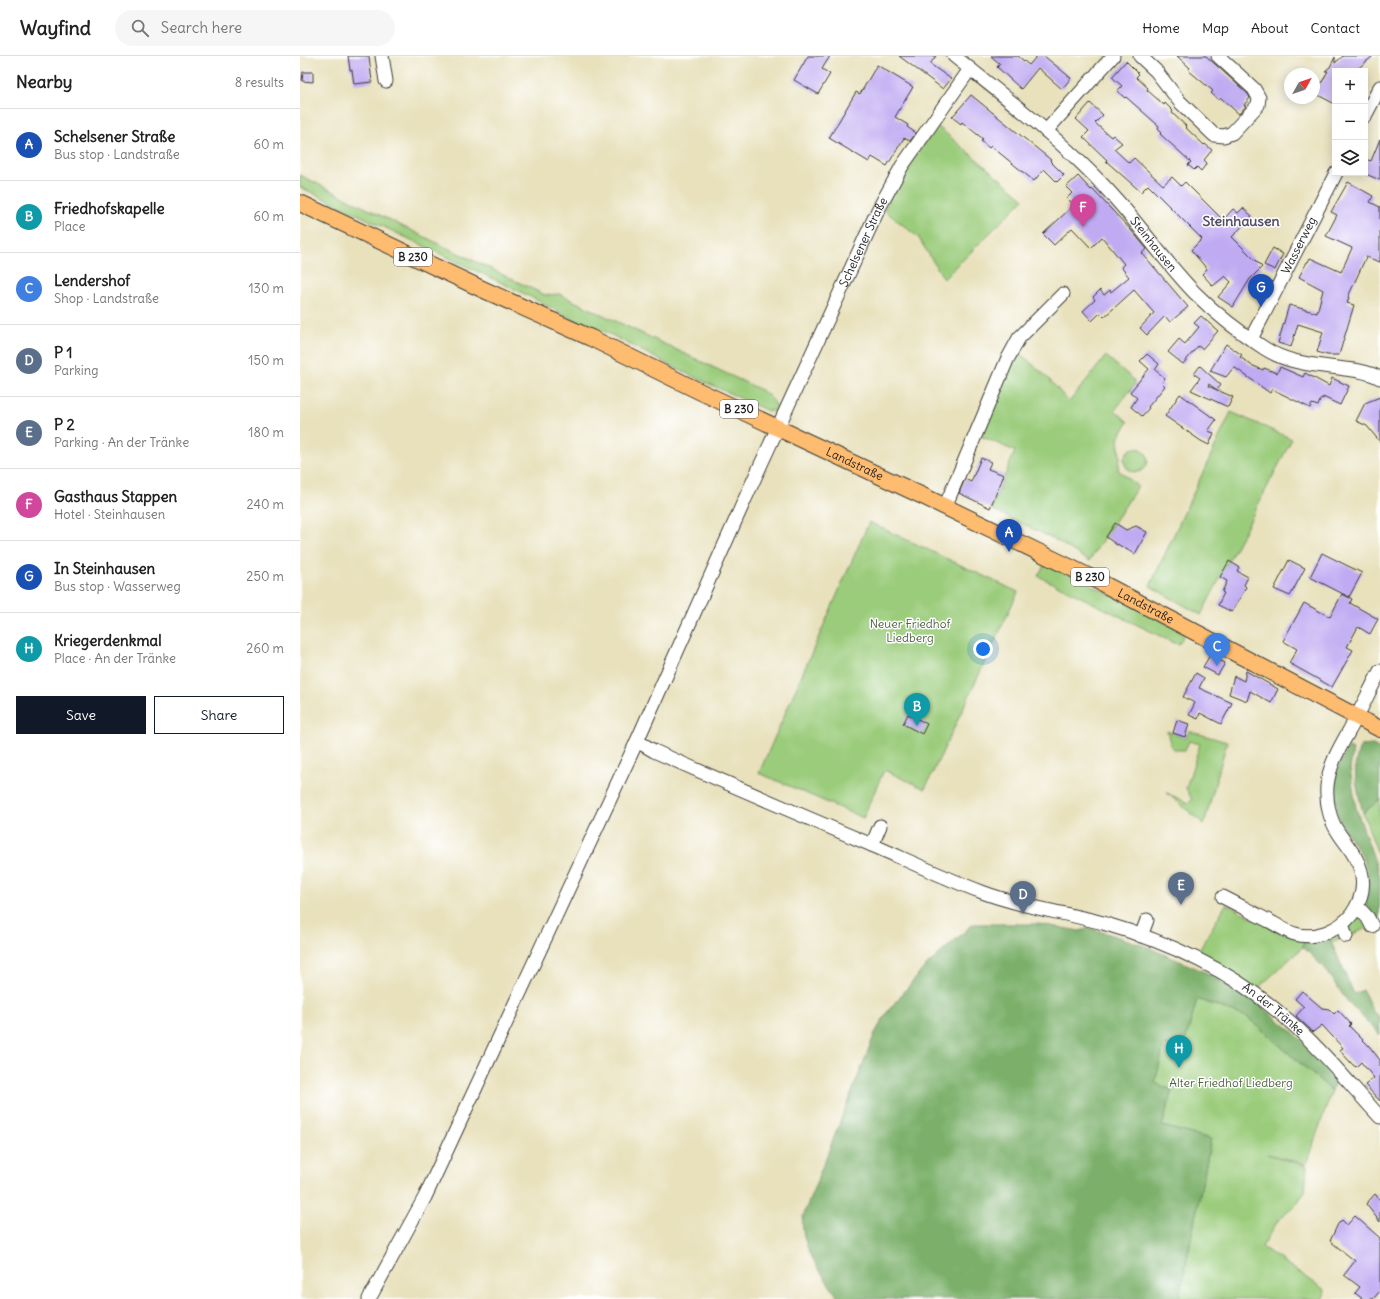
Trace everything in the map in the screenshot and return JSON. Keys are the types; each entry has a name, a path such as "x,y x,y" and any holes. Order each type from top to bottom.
{"main road":[{"name":"B 230","path":"300,203 414,257 573,329 699,391 779,427"},
{"name":"Landstraße","path":"779,427 1092,578 1380,729"}],"street":[{"path":"382,56 386,81"},
{"name":"Steinhausen","path":"954,56 1046,131 1104,186 1195,293 1217,314 1271,352 1293,362 1364,372 1380,378"},
{"path":"1046,131 1113,56"},
{"path":"1140,56 1156,71 1180,102 1214,135 1222,137 1227,136 1234,131 1256,107 1259,102 1259,98 1254,89 1218,56"},
{"name":"Schelsener Straße","path":"368,1299 425,1197 637,741 878,210 911,153 970,69"},
{"path":"1368,110 1380,87"},
{"name":"Wasserweg","path":"1251,339 1334,176"},
{"path":"945,507 1014,346 1024,332 1063,294"},
{"path":"1223,897 1296,934 1303,936 1344,930 1361,896 1361,872 1355,856 1333,824 1328,805 1328,778 1333,760 1380,671"},
{"name":"An der Tränke","path":"637,741 654,751 994,897 1103,923 1193,957 1225,973 1254,992 1289,1021 1318,1050 1380,1118"},
{"path":"872,845 880,826"},
{"path":"1357,906 1368,918 1372,926"},
{"path":"1140,936 1147,920"}],"green space":[{"path":"937,126 1024,199 944,279 918,237 884,210 899,179"},
{"path":"300,175 545,295 559,294 761,390 772,399 777,411 768,411 677,369 606,332 574,320 531,297 300,187"},
{"path":"1015,349 1047,377 1069,402 1106,356 1134,380 1135,384 1115,410 1128,422 1118,439 1120,457 1118,470 1138,486 1089,561 1054,539 991,509 1015,451 978,435"},
{"path":"1231,412 1292,439 1201,615 1150,586"},
{"path":"1136,448 1141,449 1147,455 1147,465 1141,471 1136,472 1131,471 1125,465 1124,460 1125,455 1131,449"},
{"name":"Neuer Friedhof Liedberg","path":"869,522 1018,592 925,789 884,770 863,818 759,773"},
{"path":"1046,562 1182,631 1184,635 1179,644 1174,643 1038,576"},
{"path":"1167,731 1186,738 1189,731 1227,742 1204,824 1167,793 1188,803 1192,800 1186,788 1200,744 1189,741 1185,750 1176,750 1171,747"},
{"path":"1373,745 1380,749 1380,799 1363,813 1356,779 1356,762 1361,746"},
{"path":"1349,747 1353,749 1350,769 1356,808 1380,876 1379,922 1366,905 1368,872 1361,854 1343,828 1337,813 1334,788 1338,767"},
{"path":"1380,799 1380,860 1363,813"},
{"path":"1226,904 1284,934 1336,934 1341,938 1332,942 1329,937 1314,942 1303,942 1303,947 1257,989 1197,954"},
{"path":"1356,918 1362,920 1367,928 1351,935 1350,925"},
{"path":"973,924 1039,924 1080,931 1090,928 1140,944 1205,972 1252,999 1293,1032 1337,1076 1332,1091 1247,1017 1197,999 1183,1049 1164,1045 1155,1083 1172,1090 1162,1126 1211,1139 1179,1299 839,1299 808,1250 803,1228 803,1216 875,1033 888,1011 924,968"},
{"path":"1329,937 1354,994 1363,990 1373,1012 1380,1017 1380,1035 1348,1002 1323,967 1303,947 1303,942 1314,942"},
{"name":"Alter Friedhof Liedberg","path":"1197,999 1247,1017 1332,1091 1306,1164 1267,1154 1307,1166 1305,1191 1296,1205 1279,1219 1262,1247 1325,1290 1323,1299 1179,1299 1211,1139 1162,1126 1172,1090 1155,1083 1164,1045 1183,1049"}],"building":[{"path":"348,56 369,56 372,82 354,84"},
{"path":"808,56 830,56 822,69 830,74 818,94 794,80"},
{"path":"899,56 936,56 930,64 951,79 943,89"},
{"path":"991,56 1018,56 1029,65 1037,56 1044,56 1071,78 1062,89 1038,68 1021,89 997,67 1000,64"},
{"path":"1177,56 1206,56 1248,94 1250,98 1244,105 1246,106 1239,114 1221,98 1219,100 1211,93 1213,91 1188,70 1190,68"},
{"path":"1343,56 1373,56 1359,68 1332,68 1332,102 1320,96 1320,84 1328,71 1325,71 1330,67 1335,57 1335,63"},
{"path":"1126,61 1139,74 1136,77 1148,88 1147,90 1164,105 1165,103 1173,111 1172,113 1186,126 1185,127 1204,145 1205,144 1212,150 1204,160 1207,163 1201,171 1197,167 1194,170 1188,165 1191,162 1160,134 1162,132 1158,128 1159,126 1117,91 1122,86 1112,77"},
{"path":"877,65 913,87 895,117 908,125 907,127 916,133 910,141 904,138 887,166 872,157 869,162 829,138 856,92 860,94"},
{"path":"303,72 313,72 313,82 302,81"},
{"path":"971,95 1051,160 1050,161 1064,175 1057,182 1044,169 1034,181 991,146 989,148 981,141 983,139 962,122 961,124 952,117"},
{"path":"1090,103 1103,115 1095,123 1111,137 1113,135 1122,143 1114,149 1129,163 1134,158 1163,185 1172,177 1181,186 1185,182 1223,220 1233,209 1238,213 1243,208 1252,216 1232,237 1262,267 1250,279 1233,307 1218,297 1231,282 1225,276 1213,286 1202,274 1207,269 1191,250 1202,239 1148,185 1141,192 1106,161 1107,160 1083,137 1089,131 1076,119"},
{"path":"1380,139 1380,180 1368,175 1368,160 1371,161"},
{"path":"1078,176 1130,229 1147,249 1142,253 1188,307 1170,322 1165,316 1147,335 1140,328 1154,313 1134,290 1104,317 1100,313 1092,321 1083,311 1095,300 1093,297 1100,290 1104,295 1110,290 1111,292 1129,277 1121,267 1124,264 1102,237 1091,248 1072,228 1054,245 1043,234 1074,205 1067,198 1072,193 1066,187"},
{"path":"1348,182 1373,196 1370,202 1380,207 1380,262 1366,257 1348,297 1347,303 1354,305 1339,355 1327,355 1317,352 1323,332 1298,324 1291,347 1278,343 1289,305 1317,313 1323,290 1299,277 1310,258 1341,272 1352,248 1326,236 1337,215 1331,212"},
{"path":"1273,248 1283,254 1275,270 1264,265"},
{"path":"1201,316 1218,331 1202,349 1198,346 1183,364 1168,352 1179,339 1185,344 1199,327 1194,323"},
{"path":"1226,344 1242,355 1240,357 1251,365 1263,370 1264,368 1277,373 1280,367 1303,377 1305,373 1329,386 1332,378 1349,386 1340,405 1323,397 1323,399 1321,398 1318,406 1312,404 1310,408 1272,389 1270,393 1234,367 1226,377 1210,371"},
{"path":"1147,354 1159,364 1155,370 1165,378 1162,383 1165,386 1142,416 1131,407 1137,398 1130,392 1149,369 1140,361"},
{"path":"1200,366 1221,385 1217,390 1233,397 1228,407 1191,390 1200,378 1194,374","holes":["1209,384 1217,390 1208,386"]},
{"path":"1180,394 1216,420 1208,431 1214,433 1209,445 1165,416"},
{"path":"1380,397 1380,442 1367,426 1356,421 1365,403"},
{"path":"981,458 991,462 988,469 1004,475 990,508 959,493 965,479 971,482"},
{"path":"1115,523 1126,530 1136,526 1147,532 1135,554 1117,545 1106,537"},
{"path":"1322,553 1362,573 1349,597 1310,577"},
{"path":"1289,560 1305,568 1290,596 1274,589"},
{"path":"1229,561 1239,567 1237,571 1248,577 1244,585 1246,587 1232,612 1218,605 1224,593 1222,592 1227,581 1220,577"},
{"path":"1342,594 1352,599 1350,603 1378,619 1370,634 1358,627 1347,647 1353,650 1332,687 1289,663 1297,649 1283,641 1304,603 1330,617"},
{"path":"1210,655 1225,663 1218,675 1203,667"},
{"path":"1246,671 1278,689 1271,703 1250,691 1247,701 1229,694 1234,676 1244,681"},
{"path":"1196,673 1204,678 1199,688 1232,703 1221,724 1200,713 1198,719 1189,715 1195,703 1183,697"},
{"path":"908,714 927,724 922,734 903,724"},
{"path":"1177,720 1189,724 1185,737 1173,733"},
{"path":"1302,991 1322,1008 1329,1009 1334,1014 1338,1010 1351,1024 1349,1026 1369,1046 1380,1060 1380,1101 1365,1085 1374,1078 1361,1062 1356,1067 1353,1065 1340,1050 1343,1048 1322,1025 1313,1032 1296,1016 1304,1007 1295,999"},
{"path":"1375,1194 1380,1200 1380,1222 1366,1204"},
{"path":"1355,1216 1380,1238 1380,1291 1373,1299 1363,1299 1355,1293 1360,1287 1344,1275 1355,1261 1330,1241 1338,1224 1342,1220 1347,1225"}],"place":[{"name":"Gasthaus Stappen","path":"1083,227"},
{"name":"In Steinhausen","path":"1261,307"},
{"name":"Schelsener Straße","path":"1009,552"},
{"name":"Lendershof","path":"1217,666"},
{"name":"Friedhofskapelle","path":"917,726"},
{"name":"P 2","path":"1181,905"},
{"name":"P 1","path":"1023,914"},
{"name":"Kriegerdenkmal","path":"1179,1068"}],"district":[{"name":"Steinhausen","path":"1241,221"}]}
